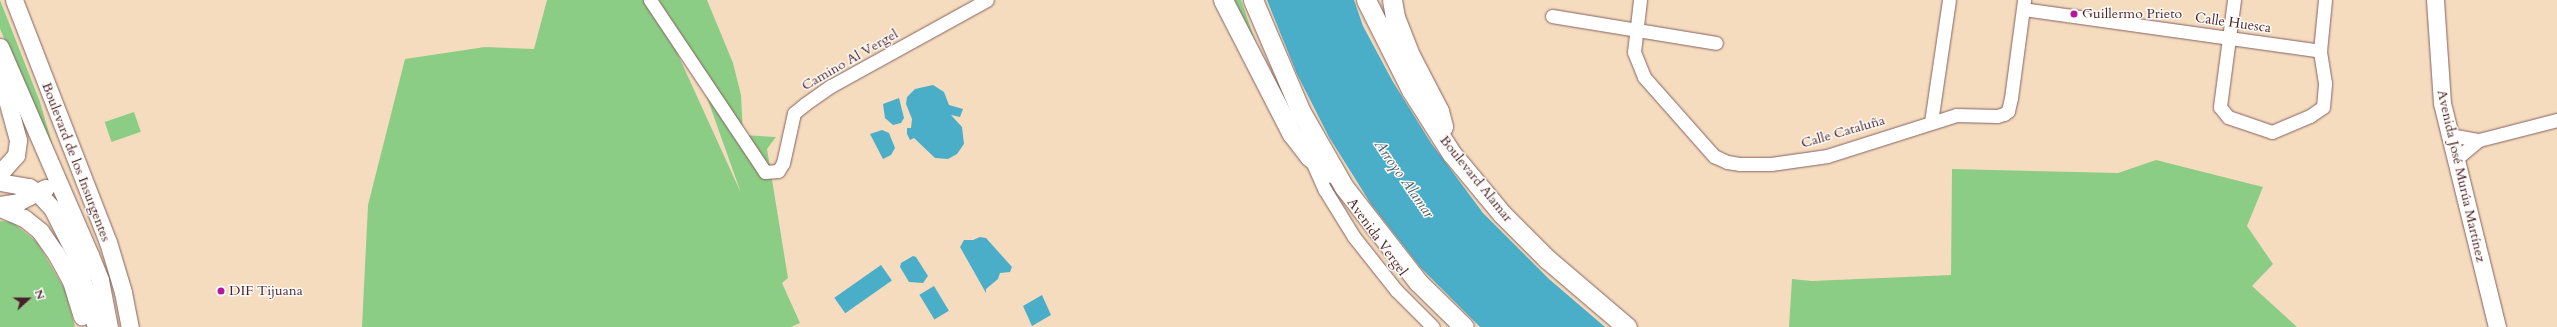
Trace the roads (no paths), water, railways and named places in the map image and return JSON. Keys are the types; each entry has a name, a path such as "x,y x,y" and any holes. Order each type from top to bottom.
{"highway":[{"path":"1223,0 1275,104 1309,156 1344,187"},
{"path":"1253,0 1301,112 1344,187 1418,282 1464,327"},
{"name":"Boulevard Alamar","path":"1366,0 1411,90 1452,154 1502,214 1546,259 1627,327"},
{"path":"1392,0 1395,17 1410,55 1439,111 1452,154"}],"main road":[{"name":"Boulevard de los Insurgentes","path":"14,0 108,242 123,292 130,327"},
{"name":"Avenida José Murúa Martínez","path":"2435,0 2442,103 2460,145 2497,327"},
{"name":"Boulevard de los Insurgentes","path":"1,50 100,280 109,327"},
{"path":"0,173 16,155 18,140 0,74 1,50"},
{"path":"0,205 18,202 38,193 58,181 78,164"},
{"path":"0,182 18,184 38,193 52,208 74,252 96,327"},
{"path":"0,208 24,218 40,231 56,254 71,281 85,327"}],"street":[{"name":"Camino Al Vergel","path":"650,0 765,172 778,171 783,163 794,113 805,104 831,86 987,0"},
{"path":"1636,28 1640,0"},
{"path":"1932,122 1948,0"},
{"path":"2234,0 2220,107 2223,114 2242,124 2272,132 2319,111 2325,100 2320,50 2325,0"},
{"name":"Calle Cataluña","path":"1636,28 1634,52 1644,77 1702,146 1714,156 1727,162 1771,164 1828,156 1956,115 1997,116 2004,114 2008,111 2011,98 2024,4"},
{"name":"Calle Huesca","path":"2024,4 2229,39 2320,50"},
{"path":"1552,16 1636,28 1716,43"},
{"path":"2460,145 2557,120"},
{"name":"Avenida Vergel","path":"1309,156 1325,190 1354,237 1396,290 1433,327"}],"water":[{"name":"Arroyo Alamar","path":"1267,0 1354,0 1363,26 1393,82 1431,143 1483,213 1549,279 1605,327 1480,327 1421,268 1371,204 1329,137 1297,74"},
{"path":"933,85 944,92 949,105 963,109 960,117 951,115 962,127 964,144 957,154 948,159 935,158 914,138 910,140 907,134 907,128 911,128 912,119 906,104 907,97 915,89"},
{"path":"899,98 904,118 901,123 893,125 885,118 883,104"},
{"path":"882,130 889,133 895,148 891,155 883,159 870,134"},
{"path":"980,237 986,238 1012,267 1010,272 1000,273 998,279 986,289 986,293 960,247 964,240 973,240"},
{"path":"913,256 916,257 928,276 923,283 909,282 900,267 901,263"},
{"path":"881,265 892,281 845,313 834,298"},
{"path":"934,286 949,311 934,320 919,295"},
{"path":"1042,295 1051,315 1032,326 1023,306"}],"place":[{"name":"Guillermo Prieto","path":"2074,14"},
{"name":"DIF Tijuana","path":"221,291"}]}
